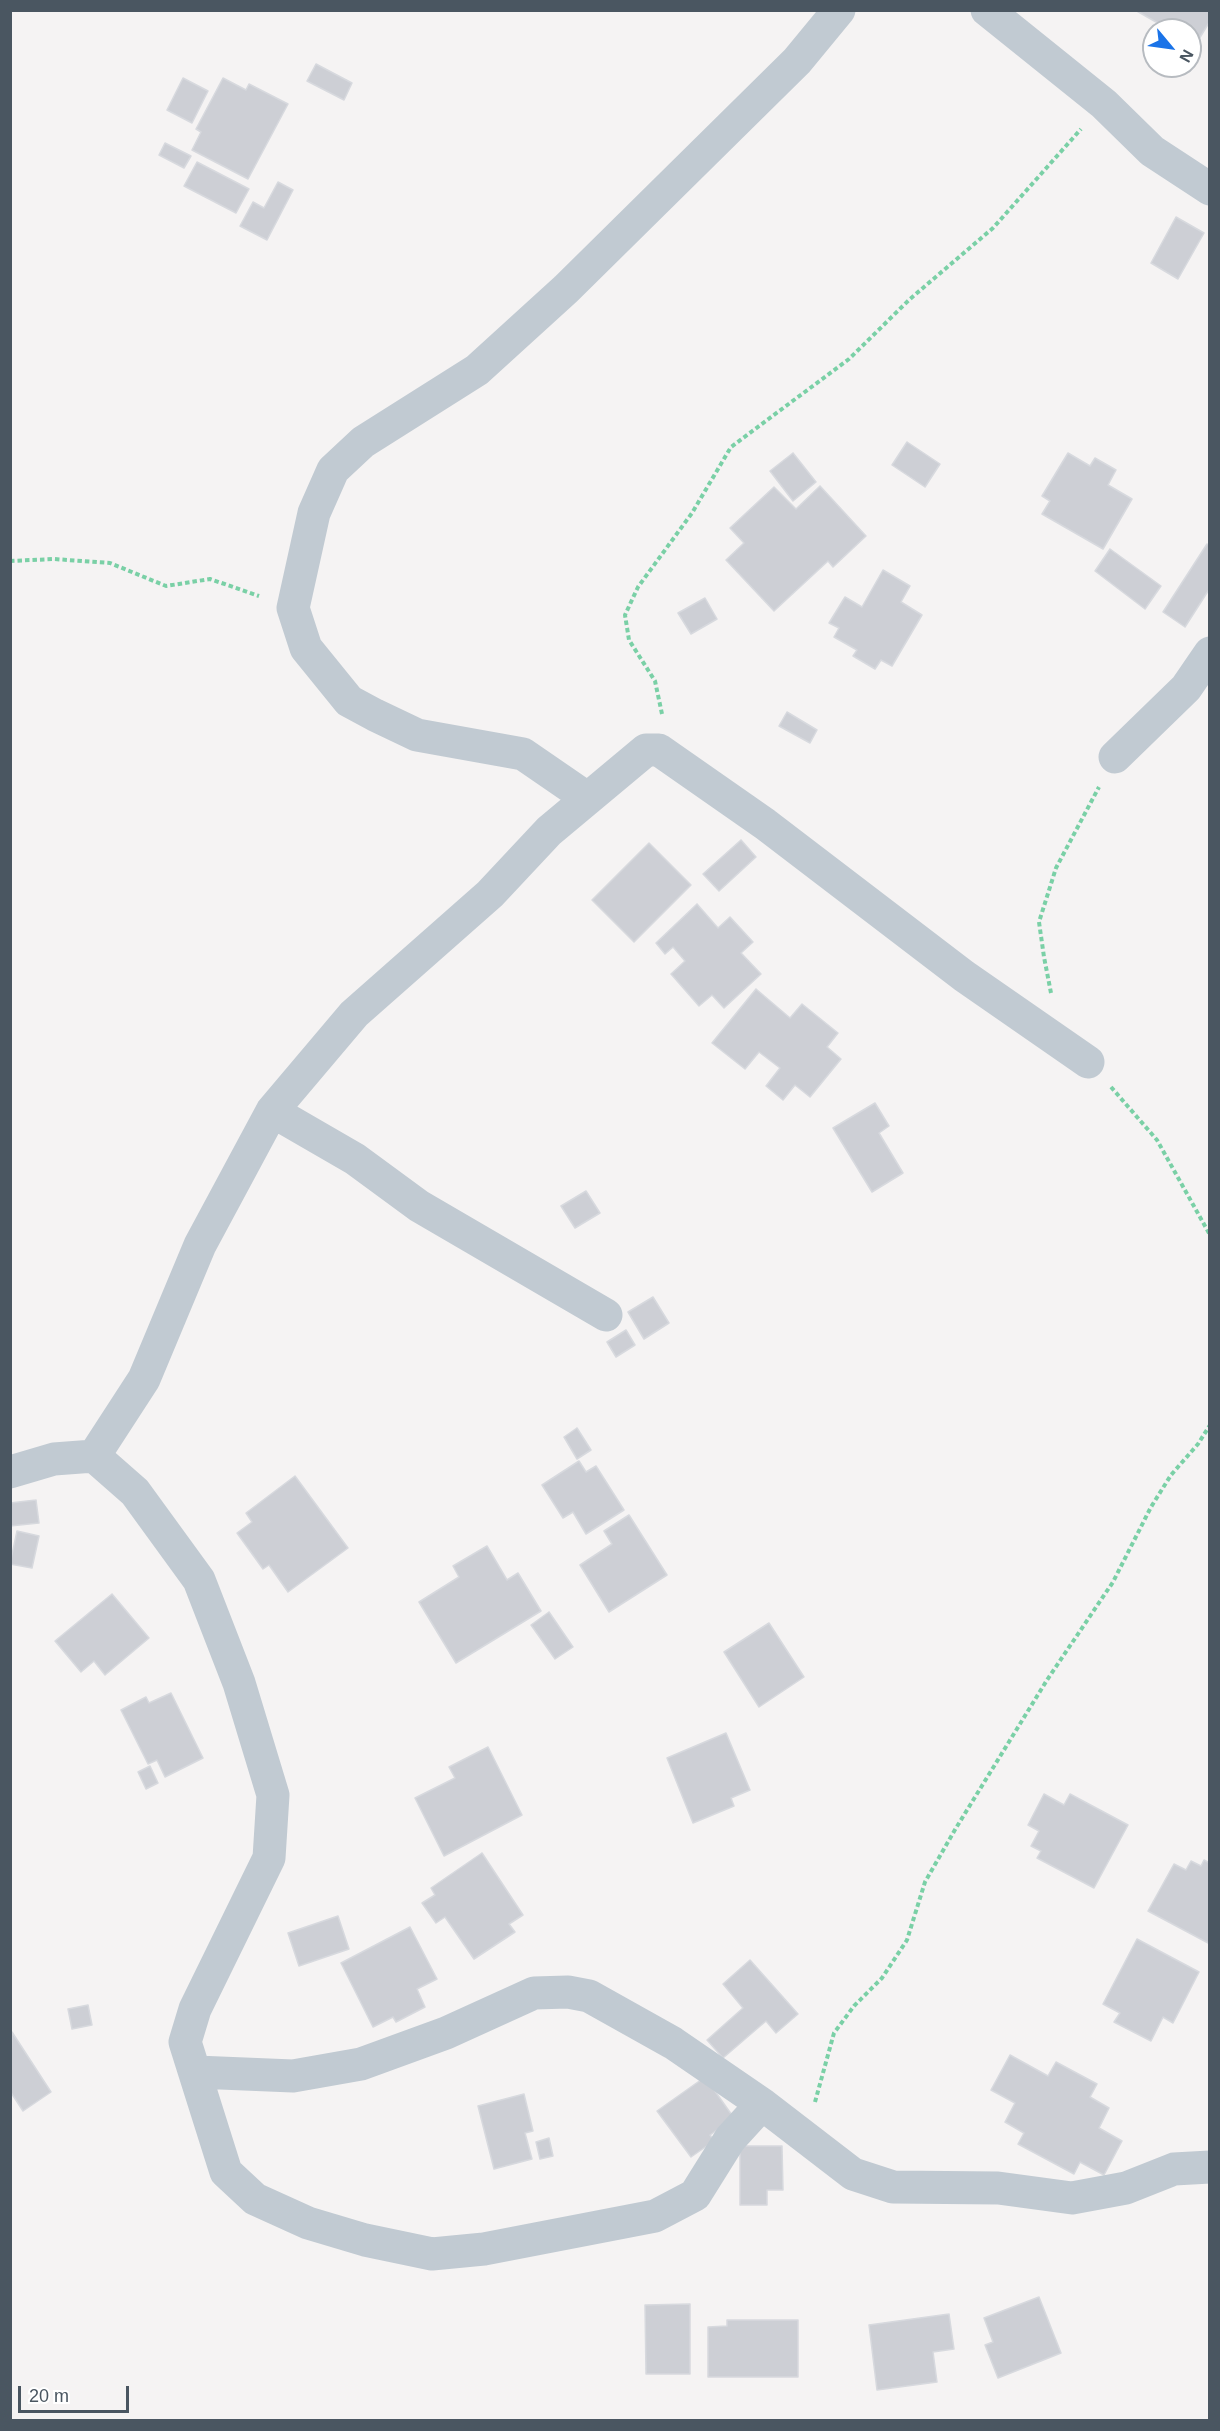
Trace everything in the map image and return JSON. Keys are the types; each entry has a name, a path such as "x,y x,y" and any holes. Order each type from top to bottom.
{"street":[{"path":"587,798 523,754 417,735 349,701 306,648 293,608 314,513 333,470 363,442 477,370 539,314 781,76 839,10"},
{"path":"987,10 1104,104 1152,151 1209,189"},
{"path":"1115,757 1186,688 1209,653"},
{"path":"94,1456 144,1379 200,1245 272,1111 354,1014 490,894 549,831 646,750 659,750 765,824 964,976 1088,1062"},
{"path":"272,1111 355,1159 419,1206 606,1315"},
{"path":"10,1473 54,1459 94,1456 135,1491 199,1580 239,1683 273,1795 269,1858 195,2009 185,2042 226,2172 255,2199 308,2223 365,2240 432,2254 484,2249 655,2216 695,2195 730,2139 762,2104"},
{"path":"196,2072 293,2076 361,2064 446,2033 534,1993 568,1992 589,1996 673,2043 762,2104 853,2174 893,2187 998,2187 1072,2198 1126,2188 1174,2169 1209,2167"}],"path":[{"path":"659,750 663,719 655,681 629,640 625,615 638,587 692,513 731,447 849,359 910,299 993,228 1104,104"},
{"path":"10,561 54,559 110,563 166,586 210,579 293,608"},
{"path":"1053,1000 1044,957 1040,922 1056,868 1115,757"},
{"path":"1088,1062 1157,1140 1209,1235"},
{"path":"805,2138 834,2033 854,2006 882,1978 907,1940 925,1882 956,1828 1047,1680 1113,1582 1151,1507 1172,1475 1198,1444 1209,1425"}],"building":[{"path":"1135,10 1210,10 1210,21 1202,34 1202,18 1149,18"},
{"path":"316,64 352,83 344,100 307,81"},
{"path":"183,78 208,91 192,123 167,110"},
{"path":"223,78 246,90 249,84 288,104 248,179 192,150 201,132 196,129"},
{"path":"165,143 191,156 184,168 159,155"},
{"path":"197,162 249,189 236,213 184,186"},
{"path":"278,182 293,190 267,240 240,226 253,202 264,208"},
{"path":"1176,217 1204,233 1178,279 1151,263"},
{"path":"907,442 940,464 925,487 892,465"},
{"path":"793,453 816,482 793,501 770,471"},
{"path":"1068,453 1090,466 1095,458 1116,470 1108,485 1132,499 1103,549 1042,514 1050,501 1042,496"},
{"path":"820,486 866,536 833,567 828,561 774,611 726,560 744,543 730,528 774,487 796,509"},
{"path":"1207,544 1210,546 1210,588 1185,627 1163,612"},
{"path":"1110,549 1161,586 1145,609 1095,571"},
{"path":"883,570 910,586 901,602 922,615 892,666 881,660 875,669 853,656 857,650 834,637 839,628 829,623 845,597 862,607"},
{"path":"705,598 717,619 691,634 678,613"},
{"path":"787,712 817,730 810,743 779,726"},
{"path":"741,840 756,857 719,891 703,874"},
{"path":"649,843 691,885 634,942 592,900"},
{"path":"697,904 718,928 730,917 753,942 741,953 761,974 724,1008 712,995 699,1006 671,974 685,961 673,947 665,954 656,943"},
{"path":"756,989 790,1018 802,1004 838,1033 827,1047 841,1059 810,1097 795,1085 783,1100 766,1086 780,1068 759,1052 745,1069 712,1043"},
{"path":"875,1103 889,1126 879,1133 903,1173 872,1192 833,1128"},
{"path":"586,1191 600,1213 575,1228 561,1206"},
{"path":"653,1297 669,1323 644,1339 628,1312"},
{"path":"626,1330 635,1345 616,1357 607,1342"},
{"path":"577,1428 591,1450 577,1459 564,1437"},
{"path":"579,1461 586,1472 596,1466 624,1510 586,1534 573,1512 563,1518 542,1485"},
{"path":"295,1476 348,1548 288,1592 269,1565 263,1569 237,1533 252,1522 246,1513"},
{"path":"36,1500 39,1523 10,1526 10,1503"},
{"path":"629,1515 667,1575 609,1612 580,1565 612,1544 604,1531"},
{"path":"17,1531 39,1536 32,1568 10,1564"},
{"path":"487,1546 507,1580 518,1573 541,1611 456,1663 419,1602 459,1577 453,1566"},
{"path":"112,1594 149,1638 105,1675 94,1661 81,1672 55,1641"},
{"path":"549,1612 573,1647 555,1659 531,1625"},
{"path":"769,1623 804,1677 759,1707 724,1652"},
{"path":"171,1693 203,1758 165,1777 157,1760 148,1764 121,1710 146,1697 149,1703"},
{"path":"726,1733 750,1790 731,1798 734,1806 693,1823 667,1758"},
{"path":"488,1747 522,1815 444,1856 415,1798 455,1778 449,1767"},
{"path":"150,1766 158,1783 146,1789 138,1772"},
{"path":"1044,1794 1064,1805 1070,1794 1128,1825 1094,1888 1037,1858 1041,1851 1031,1846 1039,1831 1028,1825"},
{"path":"482,1853 523,1915 509,1924 515,1932 474,1959 445,1917 436,1923 422,1903 435,1895 431,1888"},
{"path":"1204,1860 1210,1863 1210,1944 1148,1911 1174,1864 1186,1870 1191,1861 1201,1866"},
{"path":"338,1916 349,1949 299,1966 288,1933"},
{"path":"410,1927 437,1979 417,1989 425,2007 396,2022 393,2017 373,2027 341,1963"},
{"path":"1137,1939 1199,1972 1173,2023 1163,2017 1151,2041 1114,2022 1120,2013 1103,2004"},
{"path":"750,1960 798,2014 776,2033 766,2021 723,2058 707,2040 743,2008 723,1984"},
{"path":"88,2005 92,2025 72,2029 68,2009"},
{"path":"12,2032 51,2092 23,2111 10,2091"},
{"path":"1010,2055 1048,2076 1056,2062 1097,2084 1090,2097 1109,2108 1099,2128 1122,2141 1104,2175 1080,2162 1074,2174 1018,2144 1024,2133 1005,2122 1015,2103 991,2090"},
{"path":"705,2077 734,2118 710,2135 714,2141 691,2157 657,2111"},
{"path":"524,2094 533,2131 525,2133 532,2159 494,2169 478,2106"},
{"path":"549,2138 553,2156 540,2159 536,2142"},
{"path":"740,2146 782,2146 783,2190 767,2190 767,2205 740,2205"},
{"path":"1039,2297 1061,2353 998,2378 985,2345 993,2342 984,2318"},
{"path":"690,2304 690,2374 646,2374 645,2305"},
{"path":"949,2314 954,2349 933,2352 937,2382 877,2390 869,2325"},
{"path":"727,2320 798,2320 798,2377 708,2377 708,2327 727,2326"}]}
